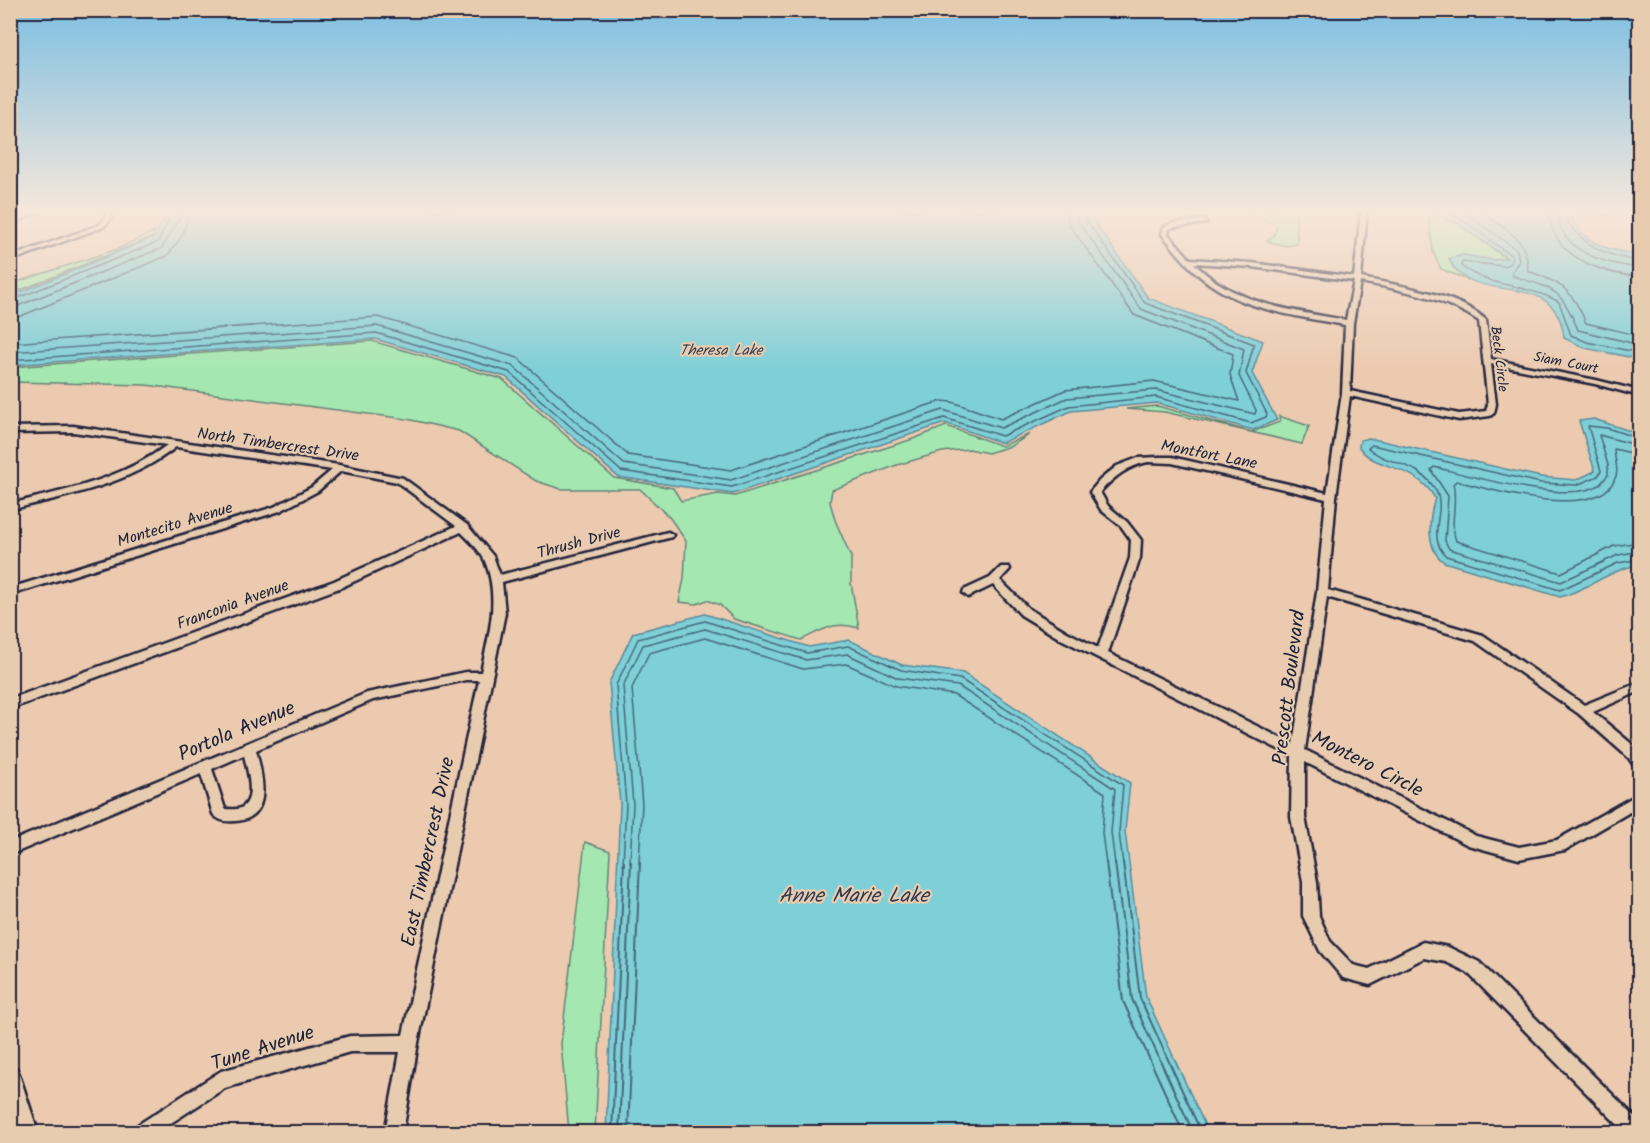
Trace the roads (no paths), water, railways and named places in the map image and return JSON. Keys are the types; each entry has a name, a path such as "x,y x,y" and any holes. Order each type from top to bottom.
{"street":[{"path":"1193,264 1210,281 1232,293 1295,314 1349,323"},
{"name":"Beck Circle","path":"1253,264 1430,295 1476,312 1482,320 1492,404 1490,413 1459,417 1346,393"},
{"name":"Prescott Boulevard","path":"1359,264 1349,323 1346,393 1331,497 1322,592 1298,752 1298,817 1310,882 1311,916 1325,946 1349,972 1370,977 1423,950 1448,955 1473,968 1637,1132"},
{"name":"Siam Court","path":"1487,361 1596,382 1640,394"},
{"name":"North Timbercrest Drive","path":"10,430 73,429 339,468 400,480 462,527 489,558 496,580"},
{"path":"10,507 124,474 164,453 173,445"},
{"name":"Montfort Lane","path":"1102,654 1135,558 1136,540 1124,524 1104,508 1095,492 1110,474 1126,464 1150,458 1172,460 1331,497"},
{"name":"Montecito Avenue","path":"10,592 277,509 315,489 339,468"},
{"name":"Franconia Avenue","path":"10,704 338,584 462,527"},
{"name":"Thrush Drive","path":"496,580 669,535"},
{"path":"968,593 994,580 1005,569"},
{"name":"East Timbercrest Drive","path":"394,1132 410,1043 499,612 496,580"},
{"name":"Montero Circle","path":"994,580 1025,612 1063,635 1473,841 1519,854 1560,846 1640,800"},
{"path":"1322,592 1479,638 1583,711 1634,754 1640,763"},
{"name":"Portola Avenue","path":"10,849 371,696 466,676 486,676"},
{"path":"1583,711 1640,686"},
{"path":"205,766 218,810 227,816 240,813 251,807 258,795 249,748"},
{"name":"Tune Avenue","path":"142,1132 221,1080 350,1044 410,1043"},
{"path":"10,1074 29,1132"}],"water":[{"name":"Theresa Lake","path":"88,264 1124,264 1148,298 1263,341 1252,373 1277,420 1253,430 1157,403 1071,411 1002,443 945,423 733,494 618,477 506,377 375,339 11,365 11,296"},
{"path":"1453,264 1639,264 1639,359 1585,348 1564,338 1558,315 1546,302 1531,294 1476,282 1460,274"},
{"path":"1594,419 1639,434 1639,565 1618,571 1560,597 1444,562 1438,556 1431,541 1430,524 1435,498 1416,478 1374,460 1359,447 1360,440 1369,438 1541,477 1576,480 1595,471 1579,421"},
{"name":"Anne Marie Lake","path":"705,614 809,647 849,640 902,665 963,673 1130,783 1125,831 1146,997 1208,1132 606,1132 620,804 609,683 633,633"}]}
